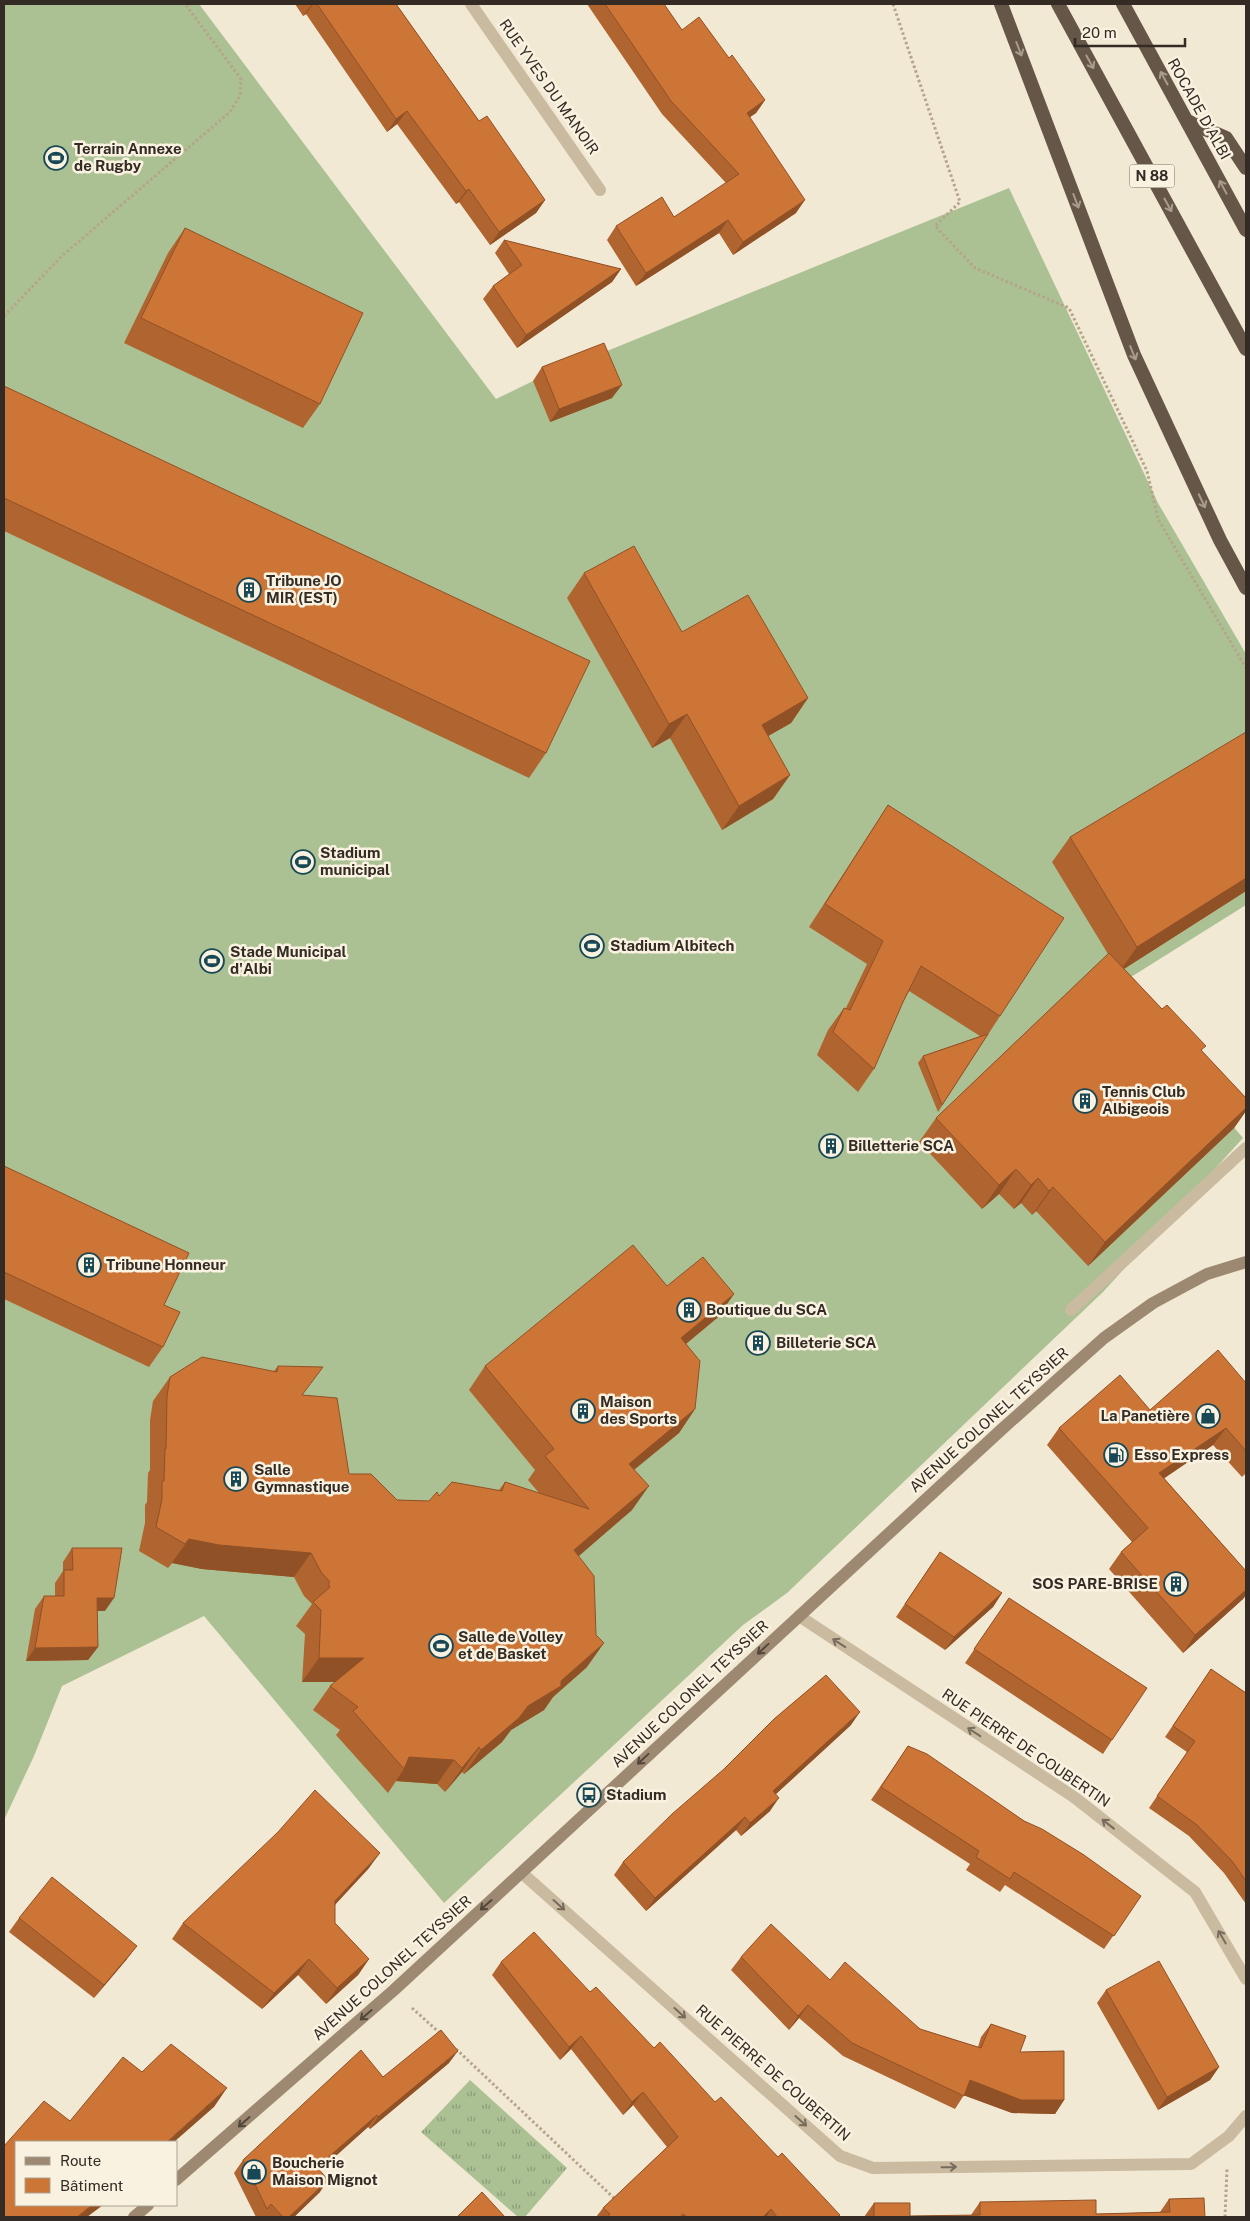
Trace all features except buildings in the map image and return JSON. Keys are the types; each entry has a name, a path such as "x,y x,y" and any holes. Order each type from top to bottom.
{"highway":[{"path":"1001,4 1134,355 1220,540 1246,588"},
{"name":"N 88","path":"1058,4 1246,349"},
{"name":"ROCADE D'ALBI","path":"1123,4 1246,230"},
{"path":"1187,121 1226,138 1246,168"}],"main road":[{"name":"AVENUE COLONEL TEYSSIER","path":"178,2178 394,1990 1001,1430 1104,1338 1153,1303 1192,1282 1207,1274 1246,1262"},
{"path":"134,2217 147,2206"}],"street":[{"name":"RUE YVES DU MANOIR","path":"471,4 600,190"},
{"path":"1071,1310 1246,1148"},
{"name":"RUE PIERRE DE COUBERTIN","path":"799,1616 1074,1797 1195,1892 1246,1979"},
{"name":"RUE PIERRE DE COUBERTIN","path":"522,1873 840,2156 873,2168 1191,2164 1229,2136 1246,2116"}],"path":[{"path":"4,316 62,254 230,112 240,96 241,80 185,4"},
{"path":"893,4 960,202 936,226 974,268 1069,308 1147,471 1158,519 1246,668"},
{"path":"394,1990 443,2037"},
{"path":"450,2044 621,2204"},
{"path":"1225,2217 1229,2136"}],"green space":[{"name":"Stadium Albitech","path":"4,4 199,4 496,399 533,381 1009,188 1158,503 1246,654 1246,905 1115,987 1243,1138 1103,1292 787,1593 743,1625 444,1903 204,1616 62,1686 34,1756 4,1820"},
{"path":"470,2080 567,2168 525,2217 518,2217 421,2132"}],"place":[{"name":"Terrain Annexe de Rugby","path":"56,158"},
{"name":"Tribune JO MIR (EST)","path":"249,590"},
{"name":"Stadium municipal","path":"303,862"},
{"name":"Stadium Albitech","path":"592,946"},
{"name":"Stade Municipal d'Albi","path":"212,961"},
{"name":"Tennis Club Albigeois","path":"1085,1101"},
{"name":"Billetterie SCA","path":"831,1146"},
{"name":"Tribune Honneur","path":"89,1265"},
{"name":"Boutique du SCA","path":"689,1310"},
{"name":"Billeterie SCA","path":"758,1343"},
{"name":"Maison des Sports","path":"583,1411"},
{"name":"La Panetière","path":"1208,1416"},
{"name":"Esso Express","path":"1116,1455"},
{"name":"Salle Gymnastique","path":"236,1479"},
{"name":"SOS PARE-BRISE","path":"1176,1584"},
{"name":"Salle de Volley et de Basket","path":"441,1646"},
{"name":"Stadium","path":"589,1795"},
{"name":"Boucherie Maison Mignot","path":"254,2172"}]}
